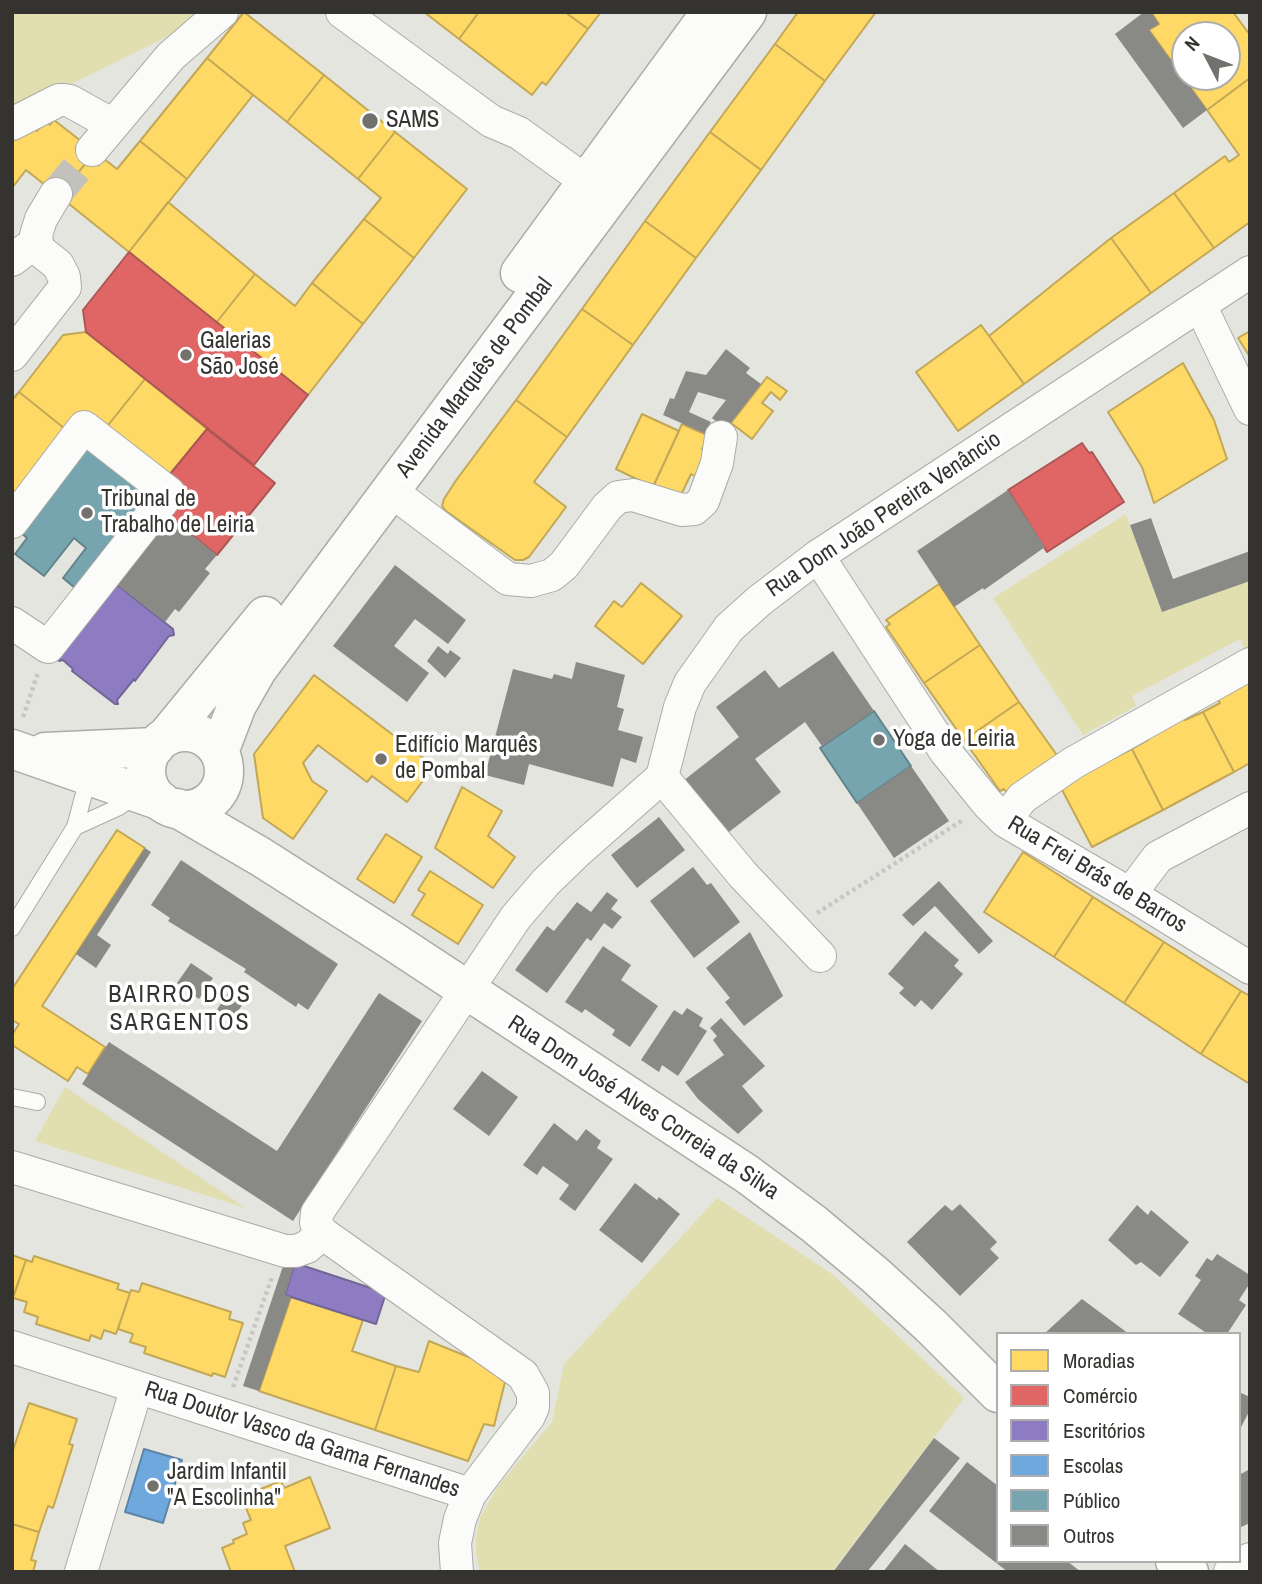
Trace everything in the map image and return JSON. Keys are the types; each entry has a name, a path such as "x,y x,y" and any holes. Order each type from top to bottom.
{"main road":[{"name":"Avenida Marquês de Pombal","path":"160,742 236,654 333,529 711,12"},
{"name":"Avenida Marquês de Pombal","path":"221,766 237,705 257,670 747,12"},
{"path":"20,741 116,749 160,742 177,732 201,735 221,766 261,858"},
{"name":"Rua Dom José Alves Correia da Silva","path":"20,741 89,775 159,801 261,858 779,1197 875,1275 931,1325 996,1391"},
{"path":"160,742 149,757 148,781 159,801 189,809 210,800 218,791 221,766"}],"street":[{"path":"92,150 171,55 222,12"},
{"path":"342,12 491,121 519,132 587,182"},
{"path":"378,12 502,105 519,132"},
{"path":"12,124 64,100 113,125"},
{"path":"12,355 65,287 58,265 25,255 56,194"},
{"name":"Rua Dom João Pereira Venâncio","path":"662,777 680,707 690,682 729,628 759,601 818,556 1250,272"},
{"path":"1200,305 1250,409"},
{"path":"12,522 84,427 169,493 48,647 12,623"},
{"path":"391,491 508,579 531,581 552,575 564,565 607,507 618,497 633,495 682,510 694,509 703,501 717,463 721,438"},
{"path":"12,539 16,541 12,547"},
{"name":"Rua Frei Brás de Barros","path":"818,556 945,751 997,813 1250,968"},
{"path":"997,813 1073,763 1250,664"},
{"path":"12,1167 281,1249 296,1251 307,1247 322,1233 316,1223 317,1213 516,917 546,882 662,777 743,875 820,956"},
{"path":"1130,894 1158,857 1250,808"},
{"name":"Rua Doutor Vasco da Gama Fernandes","path":"12,1347 470,1494 528,1416 534,1400 529,1384 523,1375 322,1233"},
{"path":"81,1572 137,1387"},
{"path":"457,1572 455,1543 460,1519 470,1494"},
{"path":"1230,1572 1250,1559"}],"lane":[{"path":"12,928 75,827 89,775 116,749"},
{"path":"75,827 119,807 159,801"},
{"path":"12,1097 37,1102"}],"path":[{"path":"20,741 48,647"},
{"path":"792,928 997,813"},
{"path":"223,1415 281,1249"}],"shaded area":[{"path":"12,12 206,12 179,31 12,113"},
{"path":"1126,514 1162,612 1250,581 1250,647 1245,649 1240,639 1132,696 1136,706 1083,735 993,598"},
{"path":"65,1087 246,1208 35,1141"},
{"path":"717,1198 832,1274 964,1398 832,1572 480,1572 476,1538 480,1517 499,1485 552,1422 564,1364"}],"building: Moradias":[{"path":"244,12 324,75 287,122 207,58"},
{"path":"424,12 479,12 459,39"},
{"path":"479,12 565,12 588,29 546,85 542,82 532,95 459,39"},
{"path":"565,12 601,12 588,29"},
{"path":"798,12 876,12 825,81 775,44"},
{"path":"1151,12 1233,12 1240,21 1171,21 1171,60 1149,30 1159,24"},
{"path":"1241,23 1250,35 1250,78 1241,85"},
{"path":"775,44 825,81 761,170 710,132"},
{"path":"207,58 253,95 187,179 140,141"},
{"path":"324,75 395,132 358,179 287,122"},
{"path":"1250,78 1250,222 1214,248 1174,193 1225,156 1229,162 1239,155 1207,110 1233,91 1241,91 1241,85"},
{"path":"1193,91 1233,91 1207,110"},
{"path":"54,120 95,152 59,196 26,170 12,188 12,137 32,127 37,131 45,121 50,125"},
{"path":"395,132 467,189 414,258 364,219 381,198 358,179"},
{"path":"710,132 761,170 696,258 645,221"},
{"path":"140,141 187,179 129,252 59,196 95,152 117,169"},
{"path":"1174,193 1214,248 1151,293 1111,238"},
{"path":"168,202 255,274 216,323 129,252"},
{"path":"364,219 414,258 363,324 312,283"},
{"path":"645,221 696,258 633,345 582,309"},
{"path":"1111,238 1151,293 1024,384 989,336"},
{"path":"255,274 295,306 312,283 363,324 308,395 216,323"},
{"path":"582,309 633,345 567,437 516,400"},
{"path":"981,325 1024,384 958,431 916,372"},
{"path":"1250,331 1250,357 1238,338"},
{"path":"86,332 145,379 105,429 69,432 19,392 63,335"},
{"path":"1183,363 1214,420 1227,459 1154,503 1142,467 1108,412"},
{"path":"767,377 787,391 780,400 771,392 762,403 773,411 752,439 731,423"},
{"path":"145,379 207,429 166,479 105,429"},
{"path":"19,392 69,432 12,509 12,400"},
{"path":"516,400 567,437 534,482 566,507 529,557 523,560 515,560 442,506 457,479"},
{"path":"642,414 679,431 653,487 616,469"},
{"path":"682,424 709,436 702,449 708,452 696,477 691,474 679,499 653,487"},
{"path":"641,583 682,616 643,664 595,626 614,601 622,607"},
{"path":"939,584 980,645 924,683 886,627 890,624 886,620"},
{"path":"980,645 1019,702 964,740 924,683"},
{"name":"Edifício Marquês de Pombal","path":"314,675 434,766 407,802 372,776 367,782 318,745 303,763 312,781 327,791 293,839 263,818 254,754"},
{"path":"1250,681 1250,763 1234,772 1203,712 1220,703 1217,698"},
{"path":"1019,702 1059,758 1007,793 1004,789 1000,791 964,740"},
{"path":"1203,712 1234,772 1163,810 1132,749 1148,740 1145,735 1183,716 1185,720"},
{"path":"1132,749 1163,810 1092,847 1060,786 1112,754 1114,758"},
{"path":"462,787 502,811 488,836 515,857 493,888 435,848"},
{"path":"117,830 145,848 42,1006 105,1047 88,1074 77,1067 68,1081 12,1045 12,1035 19,1024 12,1020 12,989"},
{"path":"386,834 422,857 394,903 357,879"},
{"path":"1023,852 1093,897 1054,957 984,912"},
{"path":"430,871 483,905 458,944 412,915 425,894 418,890"},
{"path":"1093,897 1164,942 1124,1003 1054,957"},
{"path":"1164,942 1241,991 1201,1054 1124,1003"},
{"path":"1241,991 1250,996 1250,1084 1201,1054"},
{"path":"12,1255 26,1260 12,1300"},
{"path":"34,1256 119,1284 117,1289 130,1293 116,1334 104,1330 101,1339 91,1335 89,1341 36,1324 38,1317 24,1312 27,1302 13,1298 26,1260 32,1262"},
{"path":"142,1283 231,1312 229,1319 243,1323 225,1377 213,1373 212,1376 144,1353 146,1347 130,1342 133,1334 118,1329 131,1290 139,1292"},
{"path":"291,1297 363,1320 352,1351 396,1366 375,1430 259,1391"},
{"path":"429,1341 481,1362 505,1382 494,1426 484,1424 468,1461 375,1430 396,1366 419,1372"},
{"path":"29,1403 77,1419 69,1444 73,1445 53,1508 48,1506 39,1532 12,1524 12,1453"},
{"path":"310,1477 330,1528 285,1546 295,1572 231,1572 222,1548 247,1534 243,1523 251,1520 246,1508 252,1506 248,1494 281,1481 284,1488"},
{"path":"12,1524 39,1532 31,1560 36,1561 33,1572 12,1572"}],"building: Comércio":[{"name":"Galerias São José","path":"129,252 308,395 254,465 86,332 83,310"},
{"path":"207,429 275,483 217,555 165,513 166,479"},
{"path":"1082,443 1089,453 1092,452 1124,502 1047,552 1008,490"}],"building: Escritórios":[{"path":"111,580 173,629 174,635 169,636 135,681 134,679 117,700 118,704 72,671 63,660 59,661 55,651"},
{"path":"295,1263 386,1293 376,1324 285,1295"}],"building: Escolas":[{"name":"Jardim Infantil \"A Escolinha\"","path":"144,1449 182,1460 163,1523 125,1512"}],"building: Público":[{"name":"Tribunal de Trabalho de Leiria","path":"85,442 155,496 81,593 63,578 86,548 74,538 44,576 15,554 27,538 18,530"},
{"path":"874,711 911,766 857,803 820,748"}],"building: Outros":[{"path":"1144,12 1151,12 1159,24 1149,30 1171,60 1171,91 1193,91 1207,110 1183,128 1115,34"},
{"path":"726,349 750,368 746,373 761,384 726,429 712,418 726,400 698,392 689,412 711,422 706,434 663,415 670,398 674,399 686,371 706,375"},
{"path":"1008,490 1045,547 984,590 983,588 954,607 917,551"},
{"path":"165,513 217,555 205,569 210,573 179,612 175,609 165,622 111,580"},
{"path":"1151,518 1173,579 1250,551 1250,581 1162,612 1130,525"},
{"path":"395,565 466,620 448,644 415,619 394,646 429,673 407,702 333,646"},
{"path":"438,646 448,654 450,650 461,658 445,678 427,661"},
{"path":"833,651 874,711 822,746 805,722 755,759 781,792 725,835 683,781 739,737 716,707 765,670 779,688"},
{"path":"576,662 625,675 617,707 624,709 618,730 643,737 636,763 621,758 613,787 529,764 524,785 485,775 513,669 552,679 554,674 572,679"},
{"path":"911,766 949,821 894,858 857,803"},
{"path":"659,817 685,850 637,888 611,855"},
{"path":"145,848 151,852 97,935 111,945 96,968 76,954"},
{"path":"181,860 338,964 308,1010 298,1003 296,1007 244,972 246,969 168,921 170,918 151,905"},
{"path":"693,867 707,885 711,883 740,922 694,958 650,901"},
{"path":"939,881 993,941 979,954 935,906 913,926 902,915"},
{"path":"607,892 618,900 611,909 622,917 612,929 604,923 591,941 587,938 547,993 515,970 547,926 554,931 577,902 591,912"},
{"path":"925,931 959,960 954,966 963,974 932,1010 921,1000 915,1007 899,993 904,988 888,974"},
{"path":"750,932 783,996 744,1026 725,1002 730,998 706,968"},
{"path":"603,946 631,965 621,980 658,1006 630,1047 612,1035 615,1030 585,1009 582,1013 565,1002"},
{"path":"191,963 213,978 199,999 177,983"},
{"path":"230,990 245,1001 231,1021 216,1011"},
{"path":"379,993 422,1021 293,1221 82,1084 109,1042 277,1151"},
{"path":"687,1008 703,1018 699,1026 707,1031 678,1076 662,1065 659,1072 641,1060 674,1010 682,1015"},
{"path":"721,1018 765,1066 742,1086 763,1111 738,1134 698,1099 685,1082 724,1055 713,1040 717,1036 710,1028"},
{"path":"482,1071 518,1097 489,1136 453,1109"},
{"path":"554,1123 577,1141 586,1129 601,1141 597,1148 613,1159 575,1211 559,1199 569,1185 543,1166 537,1175 523,1165"},
{"path":"635,1183 680,1214 642,1263 599,1230"},
{"path":"960,1204 997,1242 990,1249 999,1258 960,1296 907,1242 945,1205 952,1211"},
{"path":"1137,1205 1148,1215 1151,1210 1189,1242 1160,1277 1141,1262 1136,1265 1108,1240"},
{"path":"1217,1254 1250,1275 1250,1283 1239,1300 1246,1305 1228,1332 1205,1332 1178,1314 1201,1280 1195,1276 1207,1258 1212,1261"},
{"path":"285,1260 295,1263 285,1295 291,1297 259,1391 243,1386"},
{"path":"1082,1299 1126,1332 1046,1332"},
{"path":"1241,1393 1250,1397 1250,1410 1241,1427"},
{"path":"934,1438 960,1458 867,1572 833,1572"},
{"path":"967,1462 996,1484 996,1563 929,1511"},
{"path":"1250,1469 1250,1523 1241,1527 1241,1474"},
{"path":"905,1544 940,1572 883,1572"},
{"path":"996,1563 1070,1563 1081,1572 1008,1572"}],"tunnel":[{"path":"56,194 92,150"}],"place":[{"name":"SAMS","path":"370,121"},
{"name":"Galerias São José","path":"186,355"},
{"name":"Tribunal de Trabalho de Leiria","path":"87,513"},
{"name":"Yoga de Leiria","path":"879,740"},
{"name":"Edifício Marquês de Pombal","path":"381,759"},
{"name":"Jardim Infantil \"A Escolinha\"","path":"153,1486"}],"district":[{"name":"BAIRRO DOS SARGENTOS","path":"180,1010"}]}
